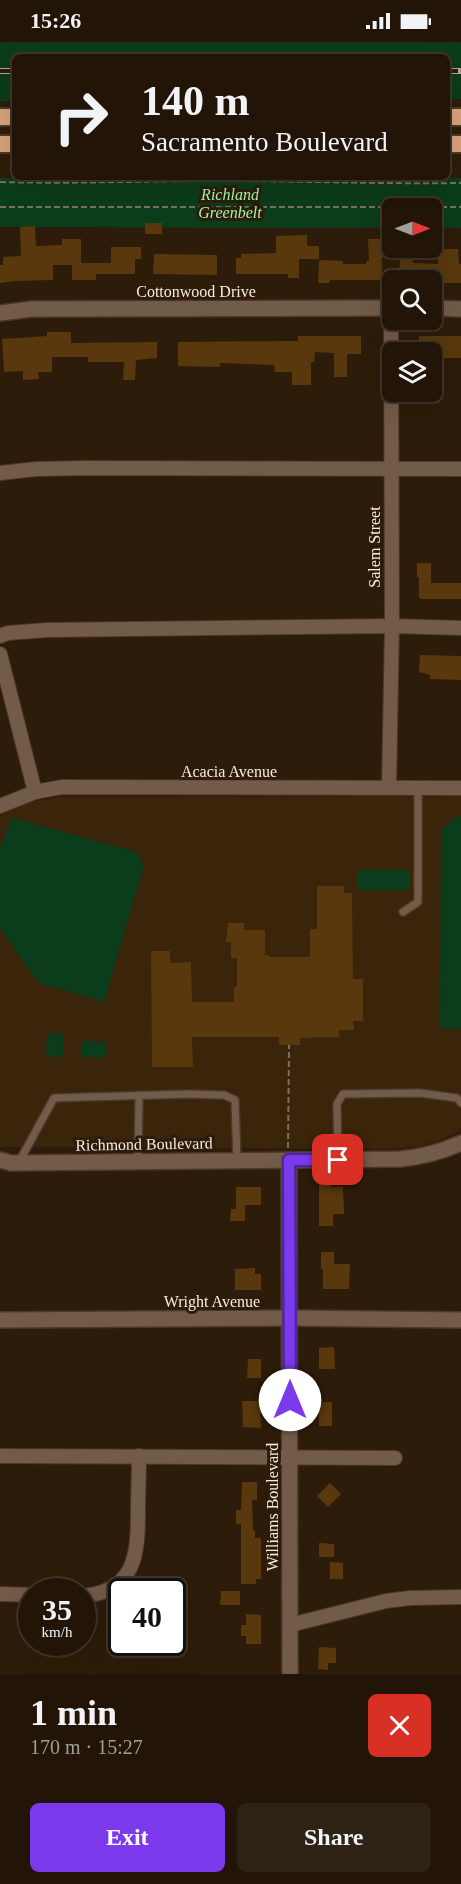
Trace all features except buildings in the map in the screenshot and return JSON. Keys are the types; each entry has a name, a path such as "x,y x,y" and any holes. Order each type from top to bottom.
{"street":[{"name":"Cottonwood Drive","path":"0,313 32,309 382,308"},
{"path":"442,308 461,309"},
{"name":"Salem Street","path":"389,787 392,626 390,469 392,330"},
{"path":"0,473 36,469 85,468 461,469"},
{"path":"0,636 8,633 47,630 392,626 461,628"},
{"path":"0,654 35,792"},
{"name":"Acacia Avenue","path":"0,806 35,792 62,787 461,788"},
{"name":"Richmond Boulevard","path":"0,1160 19,1163 414,1158 442,1152 461,1143"},
{"name":"Williams Boulevard","path":"289,1160 290,1674"},
{"name":"Wright Avenue","path":"0,1320 290,1318 461,1320"},
{"path":"0,1456 395,1458"},
{"path":"96,1593 118,1584 130,1571 134,1561 138,1538 138,1456"},
{"path":"0,1594 18,1595"},
{"path":"290,1625 386,1601 461,1597"}],"lane":[{"path":"403,912 418,902 418,787"},
{"path":"338,1160 337,1104 343,1094 420,1092 457,1098 461,1103"},
{"path":"19,1163 54,1098 188,1094 224,1095 235,1100 237,1161"},
{"path":"138,1095 138,1162"}],"path":[{"path":"0,182 74,184 216,181 461,183"},
{"path":"0,207 461,207"},
{"path":"289,1045 289,1160"}],"shaded area":[{"path":"461,796 461,1130 438,1141 420,1146 390,1149 0,1147 0,816 31,802 58,797"}],"green space":[{"path":"0,42 461,42 461,99 450,99 450,54 12,54 12,101 0,101"},
{"name":"Richland Greenbelt","path":"0,178 12,178 12,180 450,180 450,178 461,178 461,228 442,228 442,198 382,198 382,228 0,227"},
{"path":"455,817 461,817 461,1029 440,1028 441,831"},
{"path":"12,818 136,852 144,865 104,1002 39,983 0,929 0,847"},
{"path":"357,870 410,870 410,890 357,890"},
{"path":"47,1033 64,1034 63,1057 46,1056"},
{"path":"82,1041 106,1042 105,1058 82,1057"}],"railway":[{"path":"0,71 12,71"},
{"path":"450,71 461,71"}],"route":[{"path":"290,1400 289,1160 338,1160"}]}
